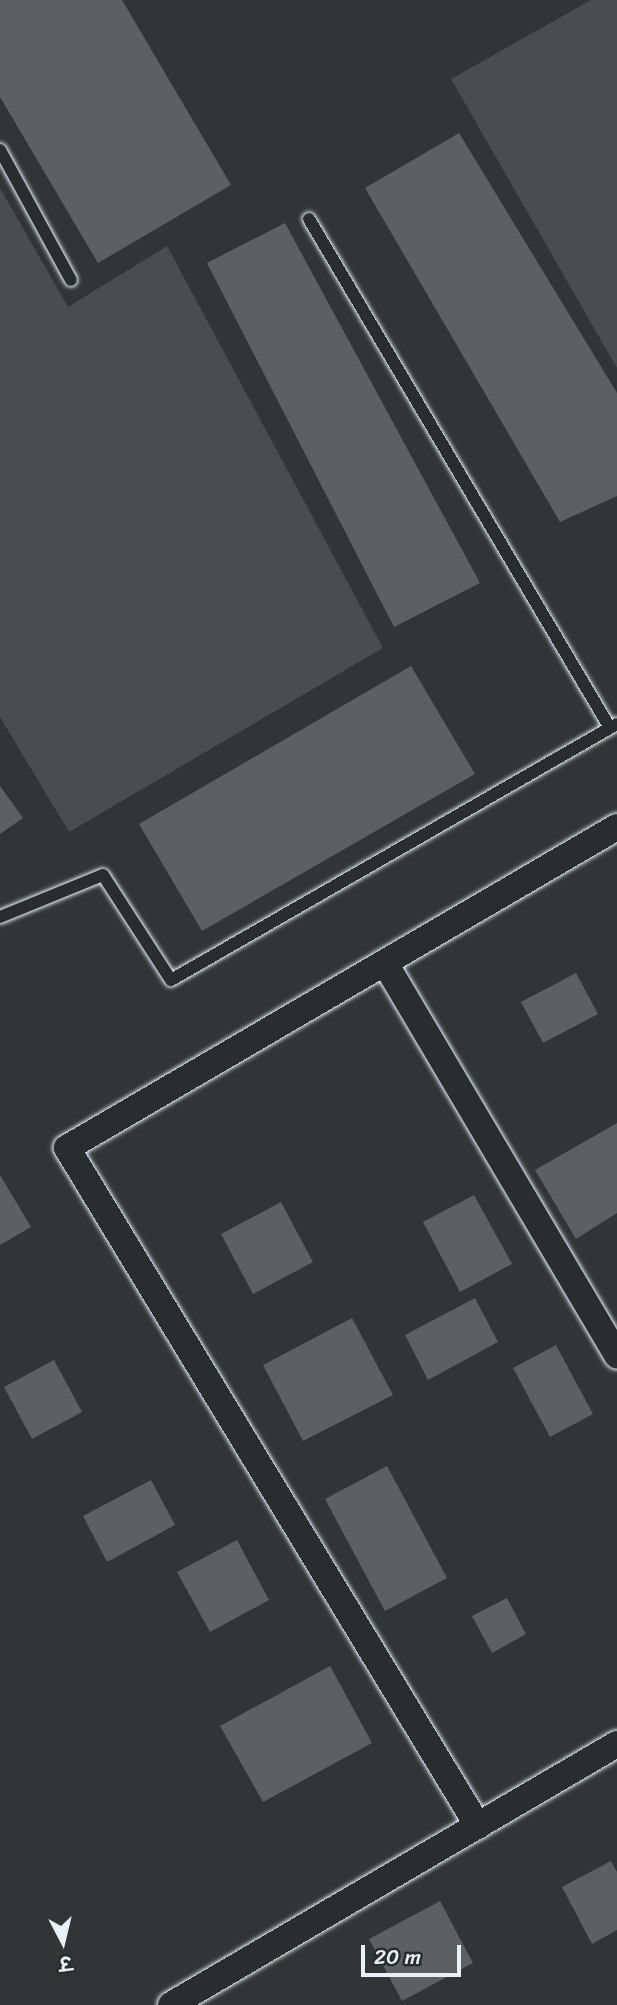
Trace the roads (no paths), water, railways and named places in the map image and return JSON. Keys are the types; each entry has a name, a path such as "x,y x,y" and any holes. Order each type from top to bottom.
{"street":[{"path":"478,1826 67,1148 617,827"},
{"path":"384,962 617,1355"},
{"path":"171,2005 617,1744"}],"lane":[{"path":"0,150 71,281"},
{"path":"0,917 103,875 171,980 614,726 309,219"}]}
